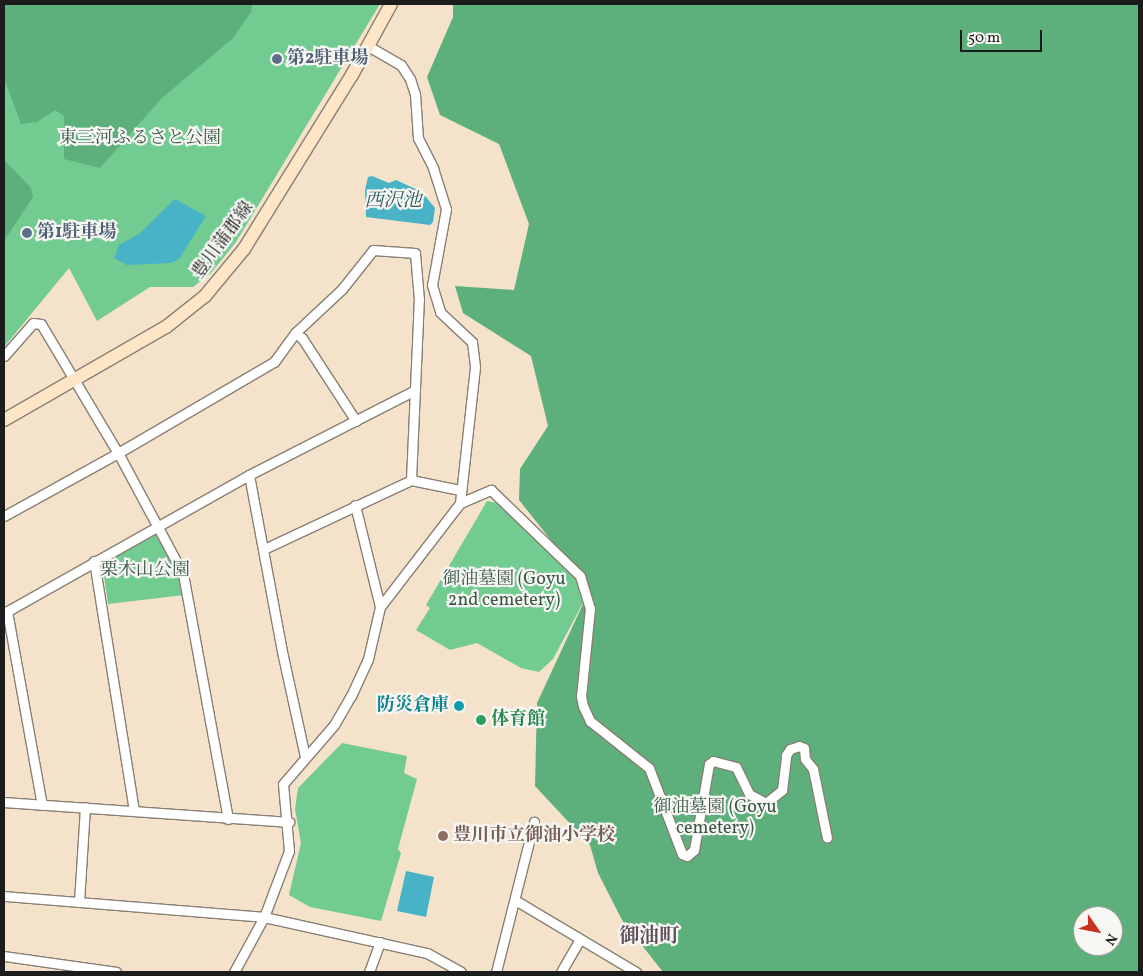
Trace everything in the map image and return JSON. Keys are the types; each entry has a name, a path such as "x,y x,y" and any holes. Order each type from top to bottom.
{"main road":[{"name":"豊川蒲郡線","path":"4,420 76,380 186,314 228,270 255,233 368,46 391,4"}],"street":[{"path":"368,46 401,66 410,79 415,94 418,138 433,168 446,209 432,285 440,312 472,342 475,367 460,503"},
{"path":"4,516 118,453 274,362 296,333 342,289 373,250 415,252 419,300 411,480"},
{"path":"4,356 33,323 41,324 118,453 183,574 228,819"},
{"path":"296,333 302,338 356,420"},
{"path":"42,805 5,612 249,475 415,390"},
{"path":"249,475 283,656 306,757"},
{"path":"264,550 355,505 411,480 460,490"},
{"path":"234,972 264,917 289,851 289,822 282,784 334,725 352,696 368,659 380,608 460,503 491,490 580,576 586,592 590,617 581,696 583,706 590,721 649,768 682,854 687,856 694,850 709,764 713,761 736,767 749,794 766,802 782,790 786,755 790,749 799,746 804,748 805,759 814,769 827,838"},
{"path":"355,505 380,608"},
{"path":"94,561 134,811"},
{"path":"4,802 289,822"},
{"path":"79,902 85,807"},
{"path":"496,972 516,900 534,822"},
{"path":"4,896 264,917 428,953 461,972"},
{"path":"516,900 636,972"},
{"path":"561,972 580,939"},
{"path":"369,972 380,942"},
{"path":"4,956 116,972"}],"green space":[{"name":"東三河ふるさと公園","path":"4,4 380,4 236,242 211,273 193,287 150,287 97,321 69,268 4,347"},
{"path":"4,4 252,4 251,12 233,38 161,99 100,168 64,159 64,116 55,110 37,122 21,124 4,78"},
{"name":"御油墓園 (Goyu cemetery)","path":"453,4 1139,4 1139,972 663,972 622,920 598,873 590,845 535,786 537,703 590,589 519,500 520,469 548,426 531,356 463,313 455,286 514,290 529,224 499,144 440,115 427,77 453,17"},
{"path":"4,160 31,188 33,197 4,241"},
{"name":"御油墓園 (Goyu 2nd cemetery)","path":"487,501 498,503 578,582 584,601 553,659 539,672 521,668 477,643 450,650 416,630 430,608 426,605"},
{"name":"栗木山公園","path":"156,532 181,574 184,595 108,604 102,562"},
{"path":"342,743 407,756 404,773 417,779 398,849 401,853 381,921 310,907 289,895 301,843 295,809 298,788"}],"water":[{"name":"西沢池","path":"372,176 389,183 396,180 422,192 435,208 433,222 430,225 366,217 365,190 368,177"},
{"path":"175,199 206,216 179,259 171,263 127,265 114,258 119,245 139,234"},
{"path":"406,871 434,877 426,917 397,911"}],"place":[{"name":"第2駐車場","path":"277,59"},
{"name":"第1駐車場","path":"27,233"},
{"name":"防災倉庫","path":"459,706"},
{"name":"体育館","path":"481,720"},
{"name":"豊川市立御油小学校","path":"443,836"}],"district":[{"name":"御油町","path":"649,937"}]}
